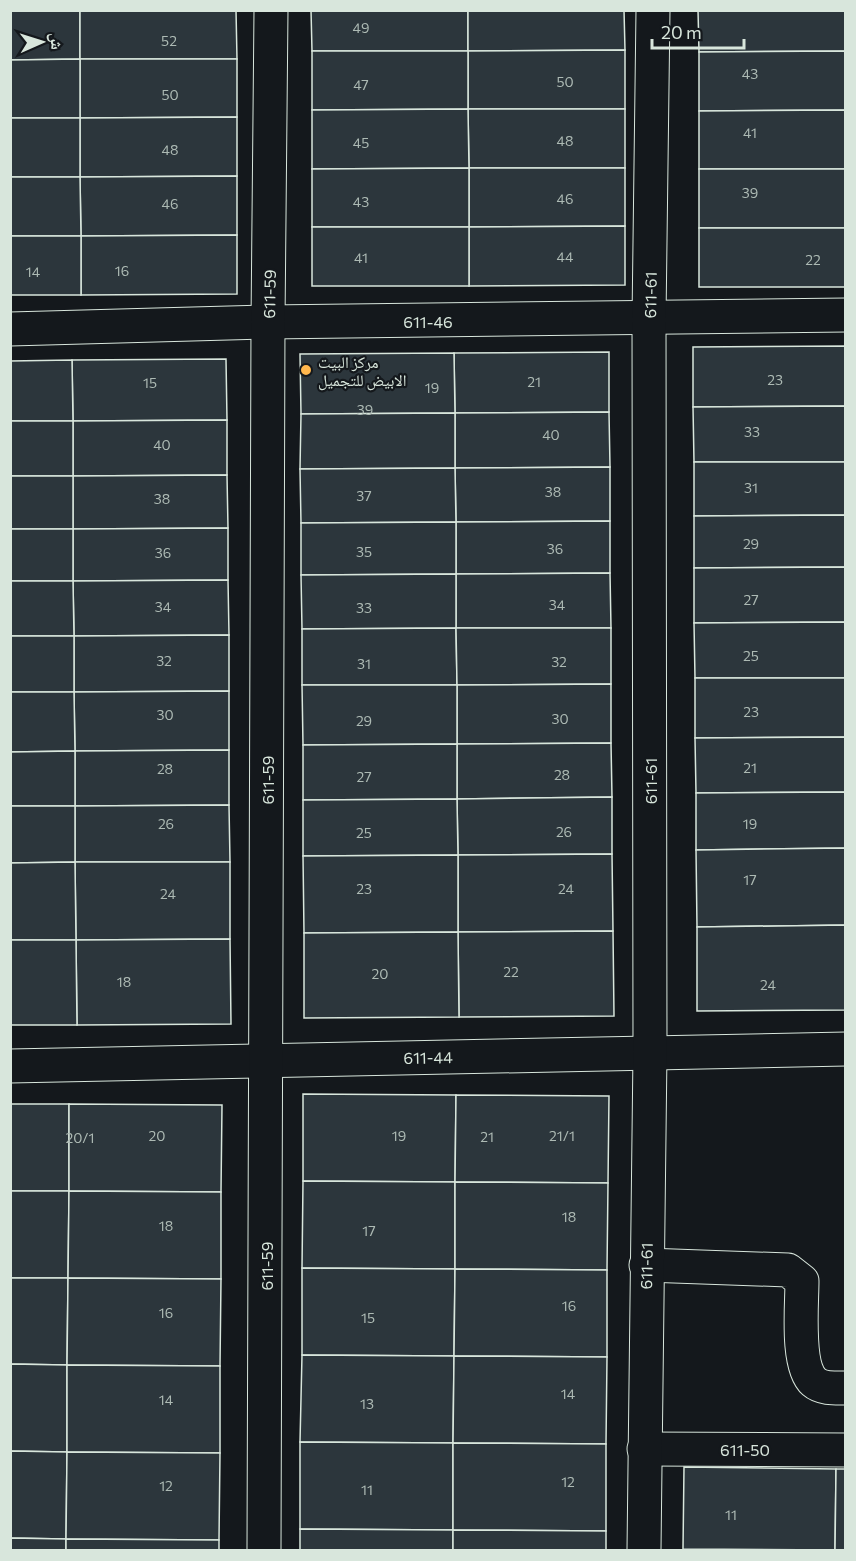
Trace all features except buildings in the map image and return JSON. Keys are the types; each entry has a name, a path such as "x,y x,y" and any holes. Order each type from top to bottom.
{"street":[{"name":"611-59","path":"264,1551 268,322 272,10"},
{"name":"611-61","path":"644,1551 650,1052 649,319 653,10"},
{"name":"611-46","path":"10,329 268,322 846,315"},
{"name":"611-44","path":"10,1066 846,1049"},
{"path":"646,1265 788,1270 802,1281 802,1348 806,1369 814,1383 829,1388 846,1388"},
{"name":"611-50","path":"644,1449 846,1449"}],"place":[{"name":"مركز البيت الابيض للتجميل","path":"306,370"}]}
